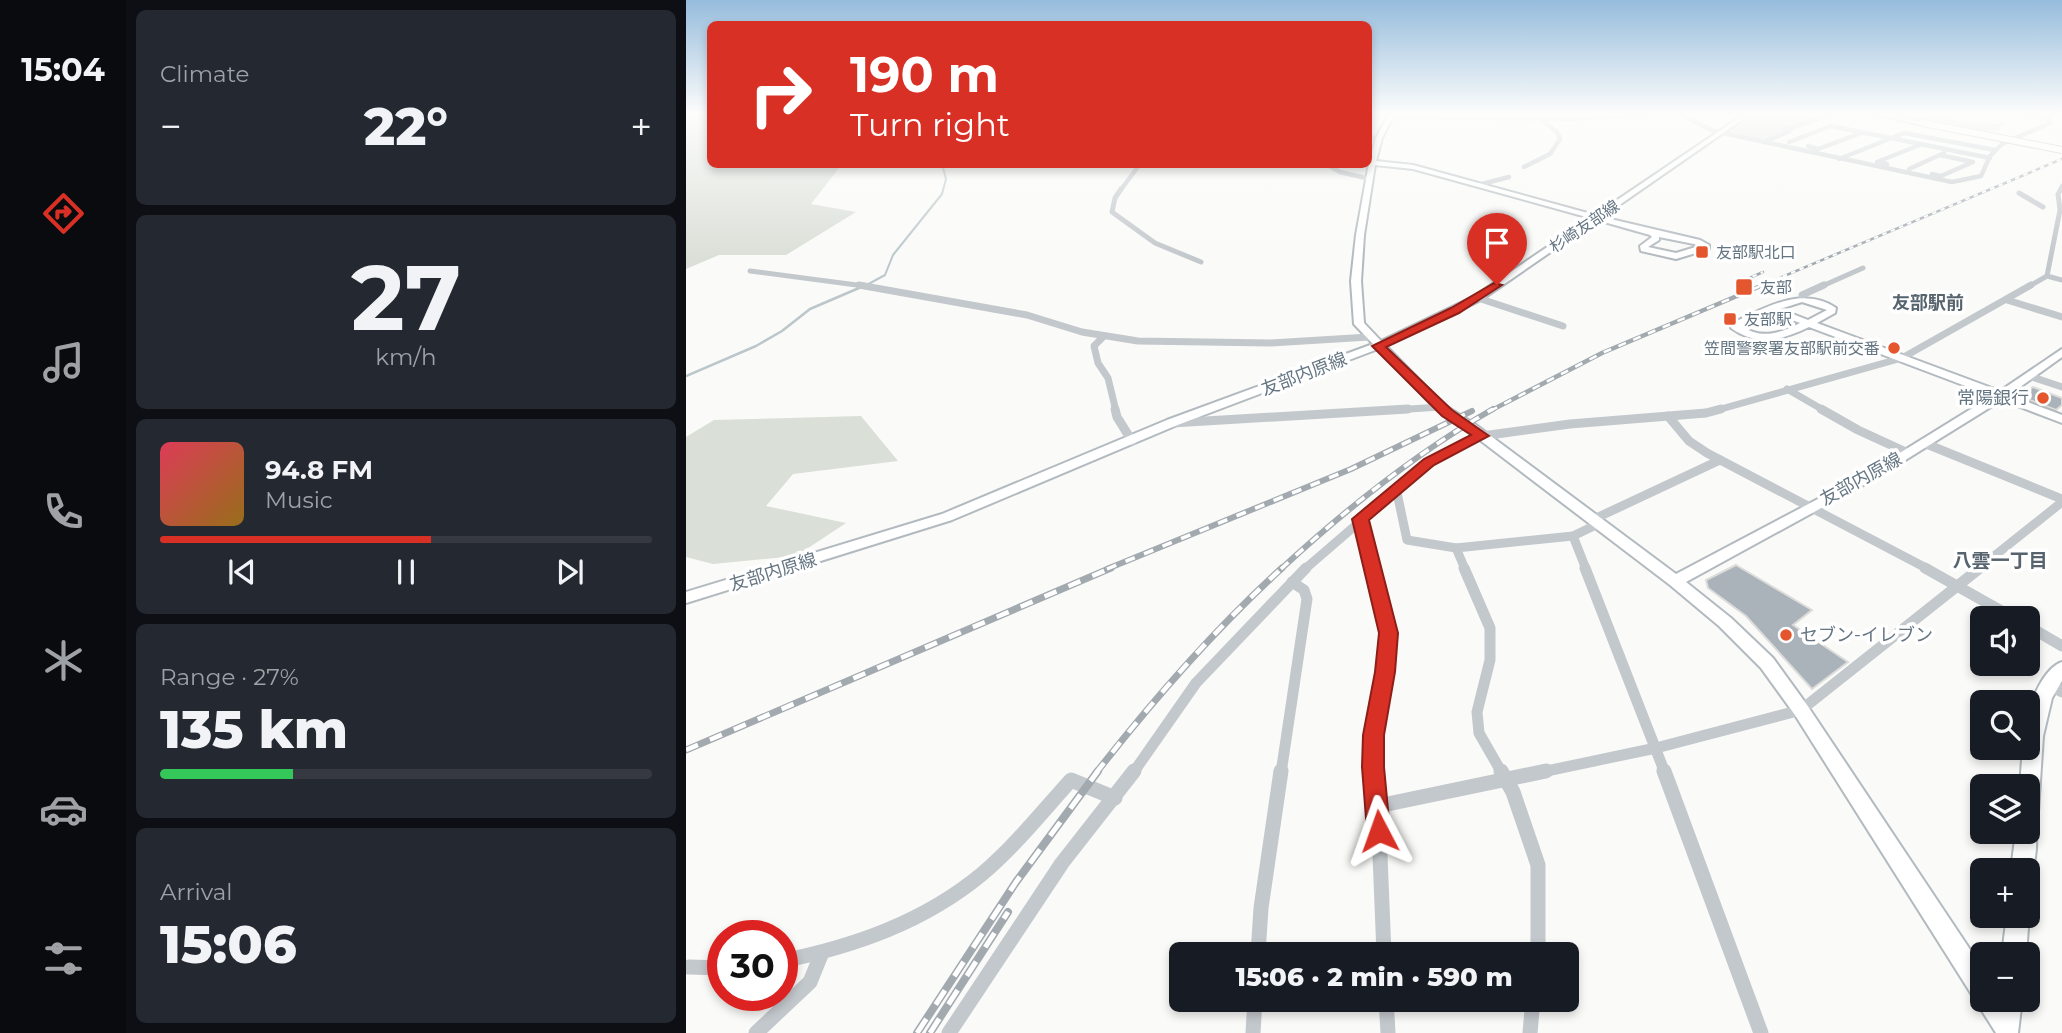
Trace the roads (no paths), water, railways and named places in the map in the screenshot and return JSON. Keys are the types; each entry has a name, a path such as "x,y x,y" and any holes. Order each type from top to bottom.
{"main road":[{"path":"1374,163 1413,167 1655,236 1702,243 1706,247 1676,256 1644,249 1655,236"},
{"name":"杉崎友部線","path":"1374,341 1478,298 1675,163"},
{"path":"1371,168 1360,234 1356,281 1359,324 1440,407 1675,581 1725,622 1767,663 1801,710 1970,971"},
{"path":"1774,310 1802,299 1833,310 1808,323 1771,339 1759,338 1735,326 1767,310 1774,310 1808,323 2000,395 2062,419"},
{"name":"友部内原線","path":"686,598 923,526 1374,341"},
{"name":"友部内原線","path":"1675,581 1908,453 2059,358"},
{"path":"2032,774 2038,719 2055,688 2062,668"},
{"path":"1996,1012 2007,1031"},
{"path":"2007,1031 2009,1012"}],"street":[{"path":"1524,167 1532,163"},
{"path":"1858,163 1952,183 1978,179 1986,173 1989,163"},
{"path":"1883,163 1941,176 1970,163"},
{"path":"1909,169 1922,163"},
{"path":"1138,168 1119,191 1112,205 1112,212 1155,243 1201,262"},
{"path":"1333,168 1370,179"},
{"path":"1478,185 1509,177"},
{"path":"949,1033 1062,863 1115,797 1196,683 1292,582 1360,519 1429,462 1482,436 1706,413 1902,358 2047,276 2059,233 2058,194 2062,186"},
{"path":"2019,193 2043,207"},
{"path":"1802,299 1802,295 1863,268"},
{"path":"750,271 918,294 1027,315 1082,332 1138,341 1374,341"},
{"path":"2047,276 2062,280"},
{"path":"1478,298 1563,326"},
{"path":"2007,300 2062,317"},
{"path":"1104,336 1094,346 1098,363 1108,378 1117,417 1132,441"},
{"path":"2029,376 2062,387"},
{"path":"1787,389 1858,430 1908,453"},
{"path":"1171,424 1440,407"},
{"path":"1668,416 1689,441 1720,460 1958,584 1994,606"},
{"path":"1378,806 1656,748 1801,710 2062,501 1924,443"},
{"path":"1396,488 1407,540 1455,548 1573,536 1595,522 1720,460"},
{"path":"1360,519 1388,633 1385,672 1373,735 1384,942"},
{"path":"1573,536 1656,748 1761,1033"},
{"path":"1455,548 1490,628 1490,660 1477,712 1479,733 1506,778 1538,865 1538,942"},
{"path":"1259,942 1261,908 1307,599 1304,590 1292,582"},
{"path":"2040,633 2062,646"},
{"path":"798,959 821,955 877,937 933,906 980,875 1012,846 1070,780 1115,797"},
{"path":"756,1033 810,982 821,955"},
{"path":"689,967 707,968"},
{"path":"1253,1033 1254,1012"},
{"path":"1387,1012 1388,1033"},
{"path":"1530,1033 1532,1012"}],"waterway":[{"path":"863,287 885,275 893,255 942,194 946,179 943,168"},
{"path":"686,376 756,346 782,331 810,309 866,285"}],"railway":[{"path":"1758,287 2052,163"},
{"path":"1736,284 1763,272"},
{"path":"1490,411 1602,353 1763,285"},
{"path":"1281,569 1383,483 1437,444 1493,409"},
{"path":"1107,569 1351,469 1472,411"},
{"path":"686,750 1111,568"},
{"path":"1096,773 1185,666 1282,568"},
{"path":"917,1033 1016,882 1098,771"},
{"path":"930,1033 1008,912"}],"place":[{"name":"友部駅北口","path":"1702,252"},
{"name":"友部","path":"1744,287"},
{"name":"友部駅","path":"1730,319"},
{"name":"笠間警察署友部駅前交番","path":"1894,348"},
{"name":"常陽銀行","path":"2043,398"},
{"name":"セブン-イレブン","path":"1786,635"}],"district":[{"name":"友部駅前","path":"1928,303"},
{"name":"八雲一丁目","path":"2000,560"}]}
